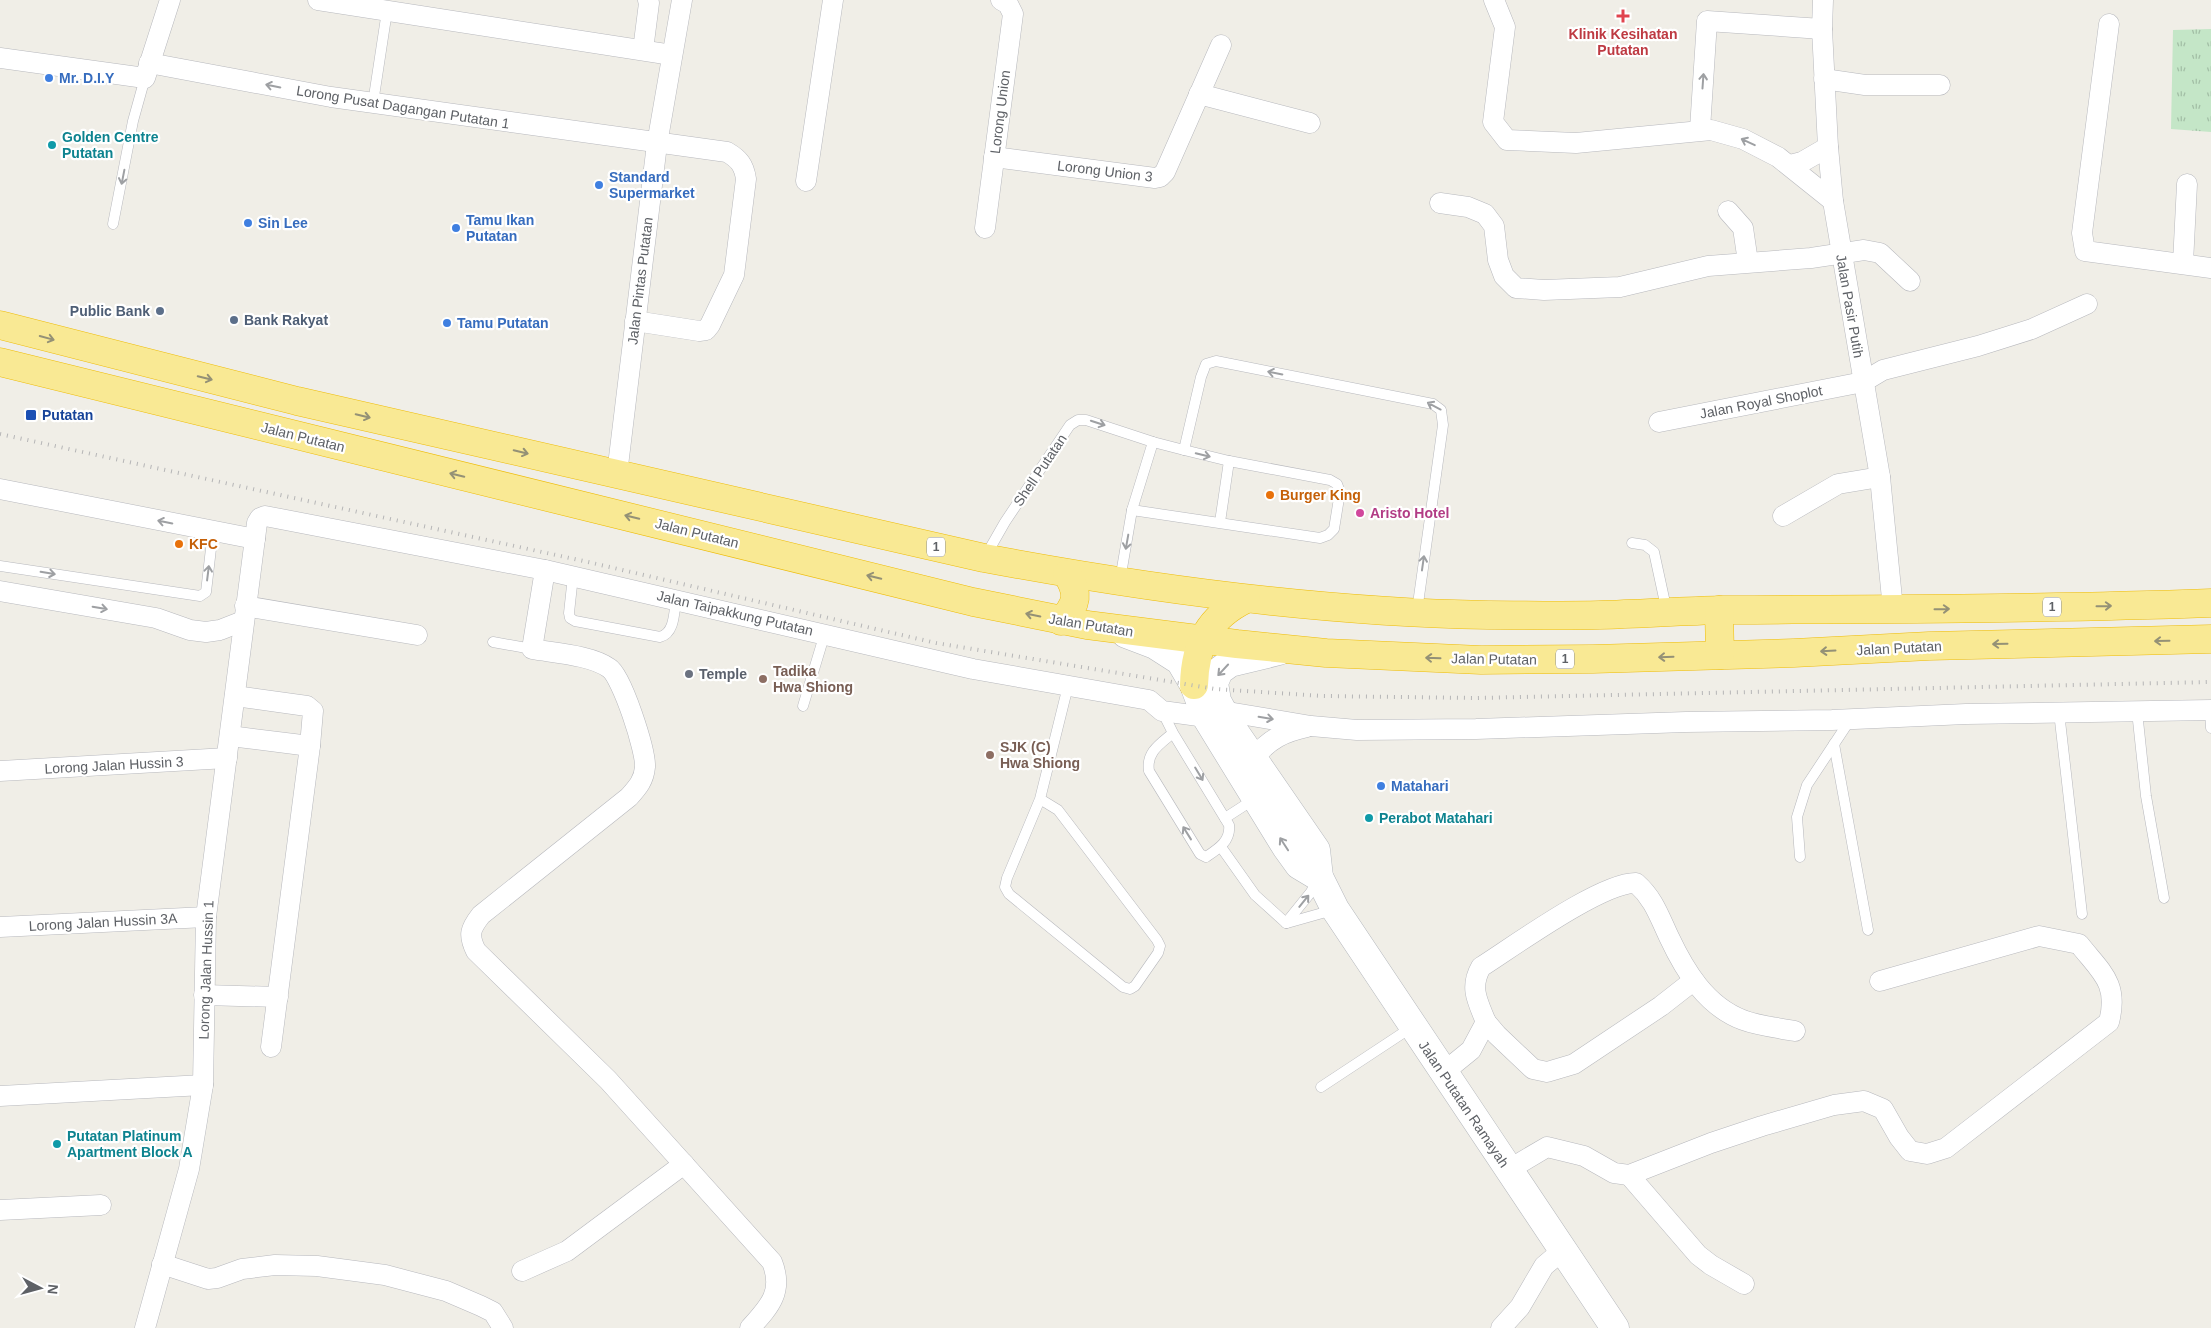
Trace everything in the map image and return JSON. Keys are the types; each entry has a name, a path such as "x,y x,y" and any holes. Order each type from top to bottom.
{"highway":[{"name":"1","path":"0,325 297,401 984,558 1067,574 1246,599 1328,607 1494,615 1595,615 1719,610 2211,603"},
{"name":"Jalan Putatan","path":"0,362 973,602 1061,621 1116,630 1284,650 1481,660 1593,659 1929,646 2211,639"},
{"path":"1061,621 1070,612 1075,600 1075,587 1067,574"},
{"path":"1194,685 1194,672 1202,640 1229,607 1246,599"},
{"path":"1893,609 1929,646"},
{"path":"1719,610 1720,655"}],"main road":[{"name":"Jalan Putatan Ramayah","path":"1116,630 1155,645 1180,660 1214,714 1254,758 1316,850 1319,877 1335,909 1615,1328"},
{"name":"Jalan Putatan Ramayah","path":"1284,650 1244,658 1230,663 1219,672 1214,683 1214,714 1256,798 1299,865 1319,877"}],"street":[{"path":"147,71 170,0"},
{"path":"318,0 388,6 672,55"},
{"path":"643,50 648,0"},
{"name":"Jalan Pintas Putatan","path":"617,474 657,144 682,0"},
{"path":"806,181 833,0"},
{"name":"Lorong Union","path":"985,228 1013,14 1008,4 1001,0"},
{"path":"1494,0 1505,27 1493,122 1507,140 1576,143 1700,129 1711,130 1743,139 1790,165 1833,200"},
{"name":"Jalan Pasir Putih","path":"1823,0 1824,79 1833,200 1840,253 1880,477 1893,609"},
{"path":"1700,129 1707,21 1822,29"},
{"path":"2109,24 2082,233 2086,251 2211,268"},
{"name":"Lorong Union 3","path":"994,157 1154,178 1160,177 1165,172 1221,45"},
{"name":"Lorong Pusat Dagangan Putatan 1","path":"0,58 147,71 657,144 727,152 742,163 745,171 744,198 734,275 710,326 706,330 699,331 635,321"},
{"path":"1824,79 1865,85 1940,85"},
{"path":"1199,94 1310,124"},
{"path":"1790,165 1815,156 1828,147"},
{"path":"2183,263 2187,184"},
{"path":"1440,203 1468,207 1485,214 1494,226 1498,260 1504,276 1516,288 1544,290 1620,288 1708,266 1811,258 1864,250 1880,253 1910,281"},
{"path":"1728,211 1743,228 1748,262"},
{"name":"Jalan Royal Shoplot","path":"1659,422 1862,382 1883,370 2032,330 2087,304"},
{"path":"1783,516 1838,484 1880,477"},
{"path":"0,489 255,539"},
{"name":"Jalan Taipakkung Putatan","path":"260,518 265,516 545,570 825,633 973,669 1149,700 1162,711 1214,714 1311,726"},
{"name":"Lorong Jalan Hussin 1","path":"145,1328 189,1169 203,1084 206,917 244,613 257,523 260,518"},
{"path":"545,570 532,649 600,662 612,669 620,681 646,754 645,769 642,783 630,796 481,915 472,926 470,940 476,952 608,1080 772,1262 777,1275 776,1290 769,1307 750,1328"},
{"path":"0,591 156,618 198,631 220,630 244,613 417,634"},
{"path":"235,696 307,706 313,711 271,1047"},
{"path":"1254,758 1264,745 1276,737 1288,731 1311,726 1357,730 1476,729 2137,711 2211,716"},
{"path":"230,736 310,746"},
{"name":"Lorong Jalan Hussin 3","path":"0,771 227,758"},
{"path":"1693,981 1654,1011 1574,1064 1547,1072 1533,1069 1486,1022 1476,997 1475,978 1481,967 1578,905 1626,882 1636,883 1649,894 1682,965 1693,981 1719,1006 1743,1020 1796,1031"},
{"name":"Lorong Jalan Hussin 3A","path":"0,927 206,917"},
{"path":"1508,1170 1547,1148 1584,1156 1614,1173 1629,1175 1711,1143 1762,1126 1834,1105 1864,1101 1883,1109 1899,1137 1910,1150 1927,1154 1946,1148 2109,1022 2114,1004 2110,983 2078,944 2039,936 1880,981"},
{"path":"204,995 278,997"},
{"path":"1444,1072 1471,1050 1486,1022"},
{"path":"0,1096 203,1084"},
{"path":"522,1271 567,1251 684,1164"},
{"path":"1629,1175 1698,1255 1712,1266 1744,1284"},
{"path":"0,1210 101,1205"},
{"path":"1501,1328 1520,1307 1544,1266 1563,1250"},
{"path":"162,1264 208,1279 217,1278 242,1269 275,1265 317,1266 385,1275 446,1291 481,1306 494,1312 502,1328"}],"lane":[{"path":"373,103 388,6"},
{"path":"114,224 133,121 147,71"},
{"path":"1184,450 1201,377 1206,364 1216,361 1433,404 1441,410 1443,425 1417,611"},
{"name":"Shell Putatan","path":"984,558 1005,522 1070,425 1078,420 1086,420 1153,442 1230,461 1330,480 1337,484 1340,492 1334,530 1320,538 1220,522"},
{"path":"1120,580 1132,510 1153,442"},
{"path":"1132,510 1220,522 1230,461"},
{"path":"0,566 200,596 206,592 213,531"},
{"path":"1632,543 1645,545 1654,552 1667,612"},
{"path":"573,576 569,614 570,618 575,620 660,638 667,636 670,631 676,599"},
{"path":"803,706 825,633"},
{"path":"492,642 532,649"},
{"path":"1040,799 1058,810 1160,946 1158,953 1135,986 1130,989 1123,987 1009,894 1005,887 1040,799 1068,686"},
{"path":"1162,711 1230,829 1228,837 1221,848 1206,857 1200,854 1149,771 1147,762 1151,752 1173,733"},
{"path":"2137,711 2146,796 2164,898"},
{"path":"2059,712 2082,914"},
{"path":"1800,857 1797,817 1807,785 1850,720"},
{"path":"1834,744 1868,930"},
{"path":"1225,818 1256,798"},
{"path":"1221,848 1255,895 1286,923"},
{"path":"1286,923 1311,892 1319,877"},
{"path":"1286,923 1335,909"},
{"path":"1321,1087 1413,1026"}],"green space":[{"path":"2211,29 2211,132 2171,129 2173,30"}],"railway":[{"path":"0,434 588,562 936,643 1215,689 1323,696 1476,698 2211,682"}],"place":[{"name":"Klinik Kesihatan Putatan","path":"1623,16"},
{"name":"Mr. D.I.Y","path":"49,78"},
{"name":"Golden Centre Putatan","path":"52,145"},
{"name":"Standard Supermarket","path":"599,185"},
{"name":"Sin Lee","path":"248,223"},
{"name":"Tamu Ikan Putatan","path":"456,228"},
{"name":"Public Bank","path":"160,311"},
{"name":"Bank Rakyat","path":"234,320"},
{"name":"Tamu Putatan","path":"447,323"},
{"name":"Putatan","path":"31,415"},
{"name":"Burger King","path":"1270,495"},
{"name":"Aristo Hotel","path":"1360,513"},
{"name":"KFC","path":"179,544"},
{"name":"Temple","path":"689,674"},
{"name":"Tadika Hwa Shiong","path":"763,679"},
{"name":"SJK (C) Hwa Shiong","path":"990,755"},
{"name":"Matahari","path":"1381,786"},
{"name":"Perabot Matahari","path":"1369,818"},
{"name":"Putatan Platinum Apartment Block A","path":"57,1144"}]}
